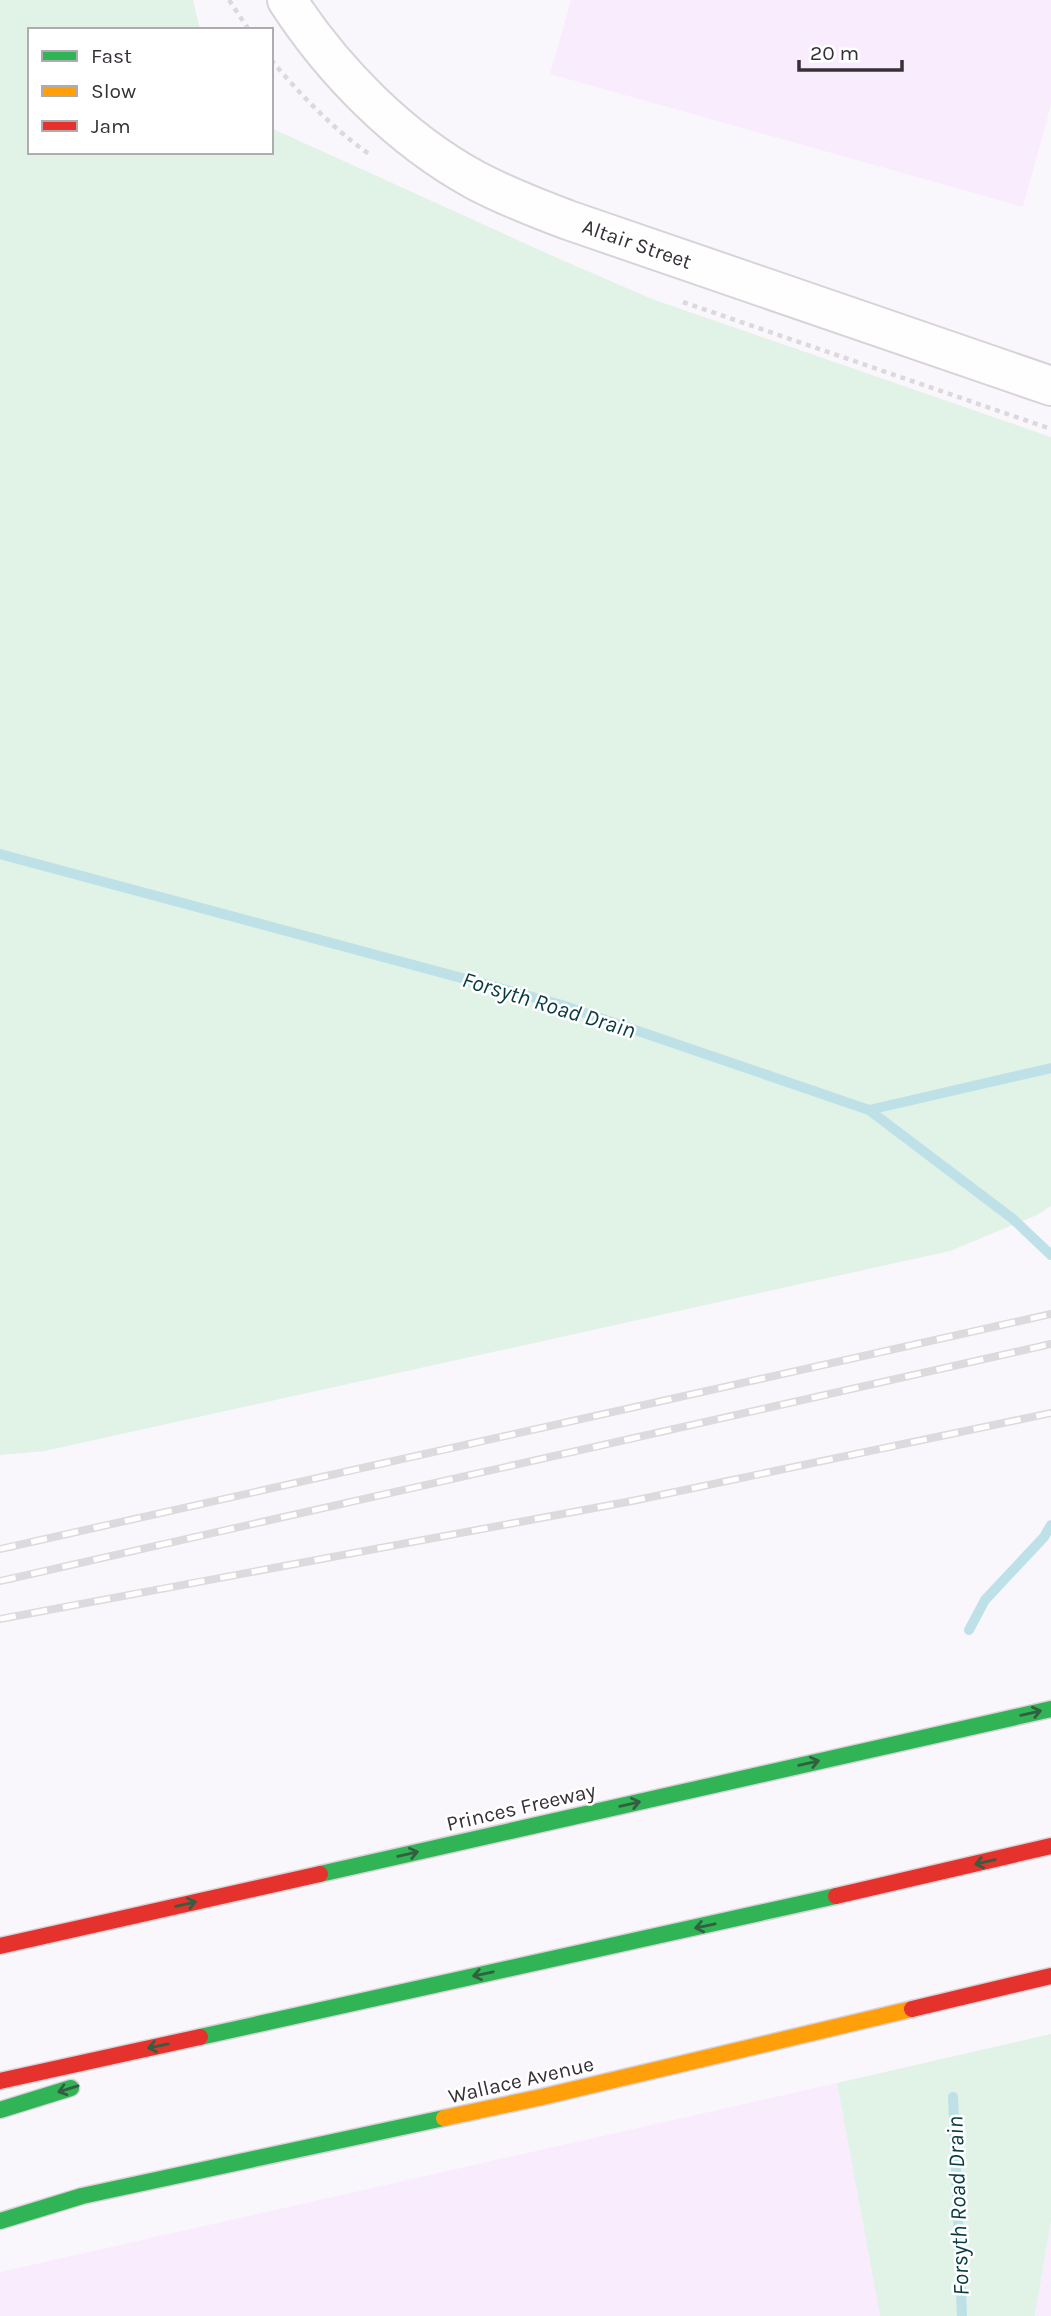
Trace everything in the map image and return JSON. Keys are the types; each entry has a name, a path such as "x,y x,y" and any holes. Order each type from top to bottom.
{"main road":[{"name":"Princes Freeway","path":"0,1946 1051,1709"},
{"path":"0,2081 772,1911 1051,1846"},
{"path":"0,1934 139,1914"},
{"name":"Wallace Avenue","path":"0,2221 82,2196 542,2097 1051,1976"},
{"path":"134,2068 320,2010"},
{"path":"0,2110 81,2085"}],"street":[{"name":"Altair Street","path":"287,0 305,27 360,92 407,133 473,179 568,220 1051,386"}],"path":[{"path":"229,0 248,28"}],"shaded area":[{"path":"571,0 1051,0 1051,105 1023,207 550,74"},
{"path":"837,2083 880,2316 0,2316 0,2272"},
{"path":"1051,2221 1051,2316 1035,2316"}],"green space":[{"path":"0,0 193,0 200,28 28,28 28,154 273,154 273,129 652,299 1051,437 1051,1206 1037,1215 950,1251 45,1451 0,1455"},
{"path":"1051,2034 1051,2221 1035,2316 880,2316 837,2083"}],"waterway":[{"name":"Forsyth Road Drain","path":"0,854 562,1005 869,1110 1013,1219 1051,1255"},
{"path":"869,1110 1051,1068"},
{"name":"Forsyth Road Drain","path":"969,1630 985,1600 1044,1537 1051,1525"},
{"name":"Forsyth Road Drain","path":"953,2097 962,2316"}],"railway":[{"path":"0,1549 1051,1314"},
{"path":"0,1581 1051,1344"},
{"path":"0,1619 632,1501 1051,1413"}],"traffic: fast":[{"path":"320,1874 1051,1709"},
{"path":"200,2037 836,1896"},
{"path":"0,2110 71,2088"},
{"path":"0,2221 82,2196 444,2118"}],"traffic: slow":[{"path":"444,2118 912,2009"}],"traffic: jam":[{"path":"836,1896 1051,1846"},
{"path":"0,1946 320,1874"},
{"path":"912,2009 1051,1976"},
{"path":"0,2081 200,2037"}]}
